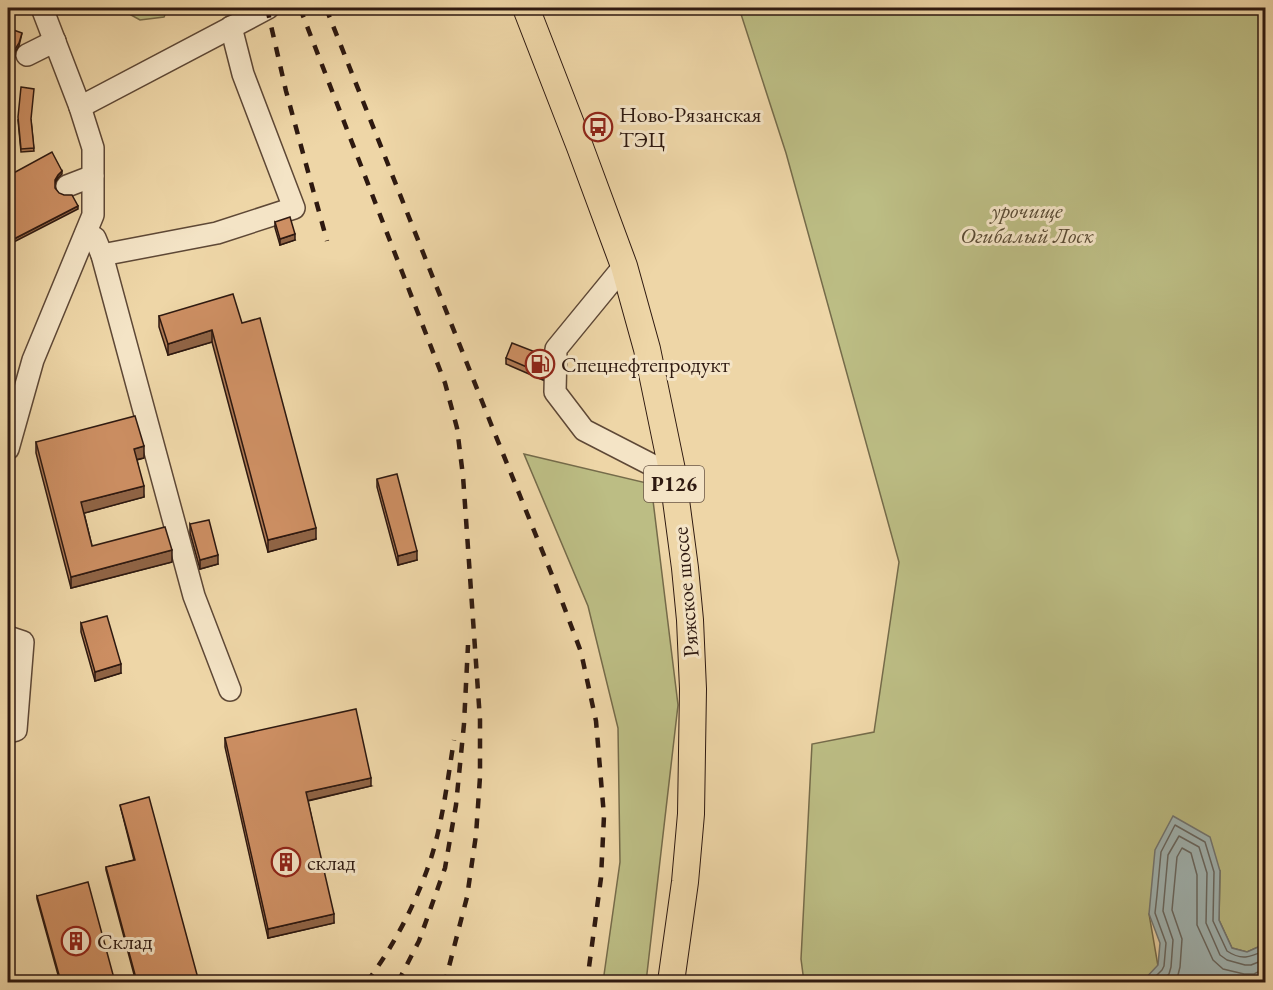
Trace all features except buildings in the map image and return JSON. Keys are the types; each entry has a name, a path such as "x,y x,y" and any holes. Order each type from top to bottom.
{"main road":[{"name":"Ряжское шоссе","path":"526,8 624,266 647,349 672,470 690,620 693,711 690,825 685,882 671,982"}],"street":[{"path":"8,449 33,360 93,215 93,148 80,107 42,8"},
{"path":"80,107 268,8"},
{"path":"102,255 217,232 294,208 243,74 231,27"},
{"path":"27,56 55,41"},
{"path":"68,186 93,176"},
{"path":"86,233 96,238 102,255 194,596 230,690"},
{"path":"624,266 556,350 555,392 584,430 654,466 672,470"},
{"path":"8,637 23,642 16,730 8,732"}],"green space":[{"path":"122,8 168,8 164,17 140,20"},
{"name":"урочище Огибалый Лоск","path":"739,8 1265,8 1265,944 1247,952 1232,948 1219,920 1220,871 1149,914 1158,966 1142,982 1092,976 1091,982 804,982 801,959 812,744 874,732 899,562 786,153"},
{"path":"524,454 651,484 678,705 646,982 603,982 620,862 618,728 588,606"}],"water":[{"path":"1173,816 1210,837 1220,871 1219,920 1232,948 1247,952 1265,944 1265,982 1142,982 1158,965 1160,943 1149,914 1155,850"},
{"path":"1092,976 1137,982 1091,982"}],"railway":[{"path":"267,8 286,91 327,241"},
{"path":"300,8 445,383 457,428 463,476 480,720 480,777 476,835 467,897 445,982"},
{"path":"326,8 581,652 596,721 604,816 601,878 587,982"},
{"path":"398,982 419,941 445,868 456,805 464,724 468,645"},
{"path":"367,982 401,929 427,870 440,822 454,740"}],"place":[{"name":"Ново-Рязанская ТЭЦ","path":"598,127"},
{"name":"Спецнефтепродукт","path":"540,364"},
{"name":"склад","path":"286,862"},
{"name":"Склад","path":"76,941"}]}
